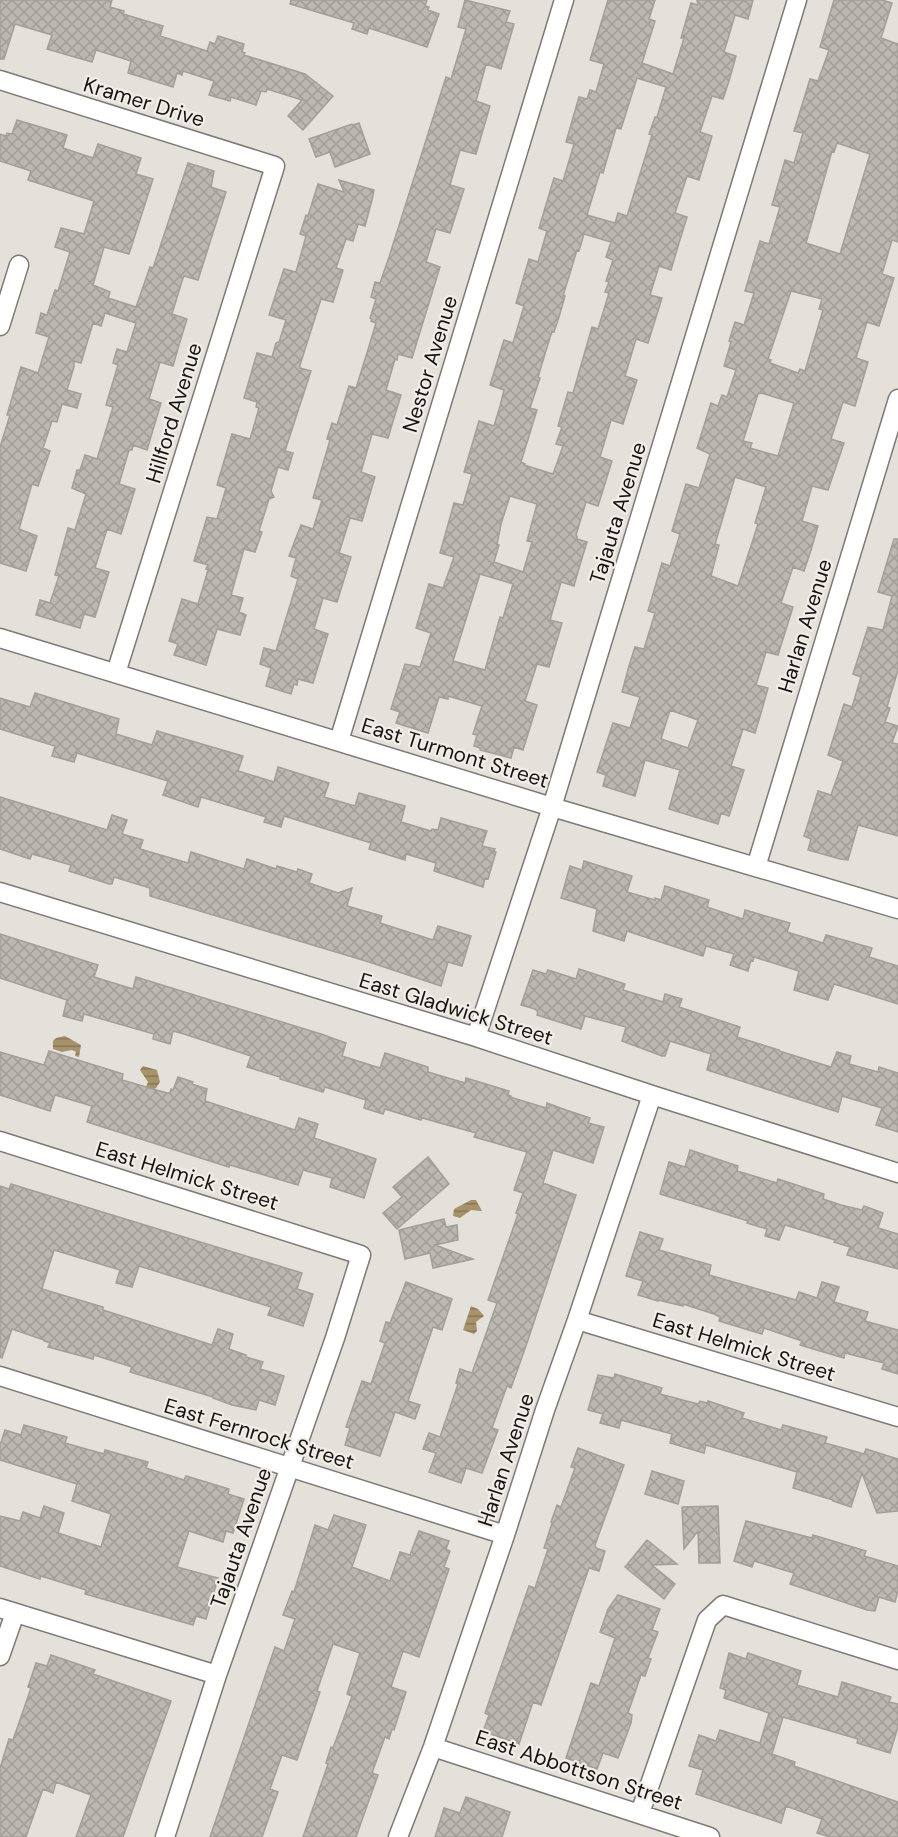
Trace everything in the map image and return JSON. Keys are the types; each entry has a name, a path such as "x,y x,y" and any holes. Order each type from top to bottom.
{"street":[{"name":"Nestor Avenue","path":"339,741 564,0"},
{"name":"Tajauta Avenue","path":"477,1037 552,807 797,0"},
{"name":"Kramer Drive","path":"0,80 274,166"},
{"name":"Hillford Avenue","path":"116,673 274,166"},
{"path":"0,326 19,265"},
{"name":"Harlan Avenue","path":"756,867 898,399"},
{"name":"East Turmont Street","path":"0,638 552,807 898,909"},
{"name":"East Gladwick Street","path":"0,892 477,1037 898,1173"},
{"name":"Harlan Avenue","path":"398,1837 433,1747 506,1535 545,1410 652,1095"},
{"name":"East Helmick Street","path":"0,1141 361,1255"},
{"name":"Tajauta Avenue","path":"165,1837 217,1675 335,1338 361,1255"},
{"name":"East Helmick Street","path":"577,1320 898,1417"},
{"name":"East Fernrock Street","path":"0,1376 506,1535"},
{"path":"640,1813 707,1620 723,1605 898,1660"},
{"path":"0,1656 7,1610 217,1675"},
{"name":"East Abbottson Street","path":"433,1747 710,1837"}],"shaded area":[{"path":"65,1036 81,1045 79,1057 75,1056 76,1052 72,1050 62,1052 53,1049 53,1041"},
{"path":"143,1066 157,1070 160,1082 152,1090 146,1087 148,1082 140,1070"},
{"path":"471,1200 476,1200 482,1211 471,1210 460,1218 453,1216 454,1209"},
{"path":"471,1306 478,1309 484,1316 476,1322 477,1331 474,1334 463,1330"}],"building":[{"path":"0,0 112,0 110,7 124,11 123,14 163,26 160,36 207,51 210,42 215,44 218,36 244,44 242,52 245,53 244,55 305,74 333,96 303,130 288,116 302,100 267,89 266,92 261,91 256,105 231,97 230,101 209,95 214,81 183,71 182,75 177,73 173,87 128,73 131,61 96,50 92,62 47,49 52,35 15,24 4,59 0,59"},
{"path":"291,0 427,0 425,6 429,7 428,10 439,14 427,47 369,28 367,34 352,29 354,23 290,4"},
{"path":"465,0 510,11 506,22 514,24 501,69 486,64 476,101 490,106 476,154 460,150 450,185 464,189 450,233 436,229 426,262 440,267 412,358 398,354 397,360 395,359 386,390 401,395 388,438 372,434 361,472 375,477 362,521 350,518 339,553 351,557 337,602 323,598 314,629 328,634 313,683 298,679 291,694 266,686 271,668 260,664 264,648 276,651 298,579 291,576 296,558 289,556 301,525 313,529 322,500 313,498 330,440 327,439 332,423 337,425 349,386 356,388 376,323 370,318 376,299 371,297 375,282 380,283 446,77 451,79 466,29 458,27"},
{"path":"608,0 655,0 649,19 655,21 642,63 673,74 684,38 681,38 691,3 698,5 697,0 753,0 748,19 735,15 724,52 736,56 729,81 723,99 712,96 700,132 712,136 699,180 687,176 675,213 687,217 671,270 659,266 650,295 662,298 648,343 636,339 625,376 637,380 623,424 611,420 600,457 612,461 598,506 586,502 576,535 577,539 587,542 574,586 561,582 550,620 562,623 549,667 537,664 525,701 537,705 523,750 514,747 511,758 480,750 474,746 477,735 473,734 482,706 448,696 448,699 439,697 428,733 396,723 400,712 391,709 405,664 420,667 431,633 416,628 429,584 443,588 454,557 440,553 454,503 463,505 472,474 464,472 479,421 494,426 504,390 490,385 504,340 513,343 524,306 516,303 529,259 538,262 547,231 539,228 554,178 563,181 574,144 566,142 579,97 587,99 590,90 596,92 604,64 590,60","holes":["637,78 666,87 649,134 652,135 627,216 618,213 615,223 587,215 600,172 603,173 616,128 621,129","584,234 611,242 606,257 613,260 606,281 609,282 605,292 609,293 598,329 592,327 573,393 568,392 558,426 562,427 556,444 563,446 553,474 521,462 537,410 530,408 540,378 538,377 552,331 554,332 559,317 577,250 579,251","510,496 537,504 527,541 532,542 523,572 494,562 499,545 497,544","480,574 513,584 503,618 500,617 485,670 453,661"]},
{"path":"834,0 882,0 892,3 881,38 898,44 898,242 892,240 882,274 894,278 879,326 867,322 856,358 868,362 855,406 843,402 831,439 844,443 828,490 812,486 802,521 818,526 804,571 793,567 781,603 793,607 778,655 766,652 756,685 768,688 755,733 743,729 731,766 744,770 729,816 721,813 718,824 669,809 680,770 645,760 635,796 603,786 606,775 597,772 613,723 630,728 640,697 622,692 629,666 635,647 644,649 655,613 648,611 662,563 670,566 680,534 672,531 686,484 699,488 710,454 697,448 711,403 718,406 722,395 727,397 736,370 724,366 731,342 729,341 735,322 744,325 754,293 745,291 760,241 769,244 780,207 772,205 785,160 794,163 803,133 794,131 810,79 818,81 829,50 820,47","holes":["837,143 870,154 840,254 806,243 832,151 834,152","791,291 822,299 819,309 823,310 805,371 800,369 798,373 770,363 771,360 768,359","758,394 794,403 778,456 750,448 752,443 743,441","735,477 766,487 755,523 758,524 738,586 711,576 719,545 715,544","670,710 698,720 688,748 661,739"]},
{"path":"17,120 67,135 63,148 93,158 98,144 141,158 136,174 153,179 129,254 104,247 93,285 110,292 108,298 136,307 150,267 153,268 188,163 214,171 211,187 226,192 198,280 184,276 182,281 172,314 187,319 173,366 160,362 149,399 161,403 147,450 133,445 132,450 129,450 119,484 135,489 121,534 107,529 95,568 109,572 95,617 84,614 80,628 36,615 40,600 50,603 59,576 55,575 68,528 75,530 86,494 72,488 77,470 80,470 85,455 97,459 113,407 106,405 118,365 113,363 117,349 127,352 136,323 105,313 101,326 93,323 81,363 74,361 67,390 81,394 77,408 62,404 57,422 52,421 43,448 50,451 38,486 32,484 19,529 37,536 26,571 0,563 0,447 10,415 7,415 21,367 38,373 49,337 36,333 41,313 47,315 55,290 58,291 70,252 55,247 61,228 84,234 94,201 28,180 31,171 0,161 0,134 6,136 7,133 12,134"},
{"path":"359,123 370,154 335,167 330,152 316,157 309,139"},
{"path":"339,180 374,190 365,226 358,224 353,241 346,239 336,268 343,270 333,302 321,299 300,365 300,368 311,371 285,451 293,453 288,470 278,467 271,491 274,497 269,499 255,552 244,549 231,595 243,598 239,612 246,615 240,635 217,629 206,665 174,655 178,644 169,641 182,599 198,604 208,565 194,561 207,517 217,519 226,488 217,485 232,434 250,439 259,408 256,407 257,402 244,398 257,353 272,357 286,320 269,315 284,269 296,272 306,236 300,234 318,184 344,192"},
{"path":"894,539 898,539 898,670 885,722 898,726 892,743 898,744 898,836 858,825 848,860 840,859 808,850 811,839 804,836 818,791 831,795 843,761 828,755 844,704 852,707 861,677 853,674 868,627 883,630 892,596 878,592"},
{"path":"35,693 119,719 116,734 152,745 157,731 243,756 238,771 274,782 278,767 329,783 324,797 355,806 359,793 405,806 401,822 431,831 432,829 438,830 441,818 487,831 482,846 495,849 496,852 488,879 485,878 483,887 434,871 436,863 406,854 405,860 369,849 371,843 284,816 281,827 264,822 266,817 201,797 198,807 163,795 168,781 77,753 74,762 52,756 55,746 0,729 0,698 30,707"},
{"path":"0,797 107,830 112,815 127,820 122,834 143,840 140,849 188,863 191,852 244,869 247,859 276,869 277,866 312,874 309,883 338,893 352,888 347,906 382,916 380,923 433,940 438,926 471,936 462,966 448,962 441,986 150,896 150,888 114,877 112,884 109,884 69,871 71,865 32,854 30,859 0,849"},
{"path":"584,861 632,876 627,892 661,900 665,886 709,900 707,907 743,919 745,910 790,923 787,932 823,943 826,935 872,948 869,957 898,966 898,1004 834,984 828,1000 794,990 799,971 754,957 748,971 730,965 734,954 706,946 703,956 627,931 624,941 593,931 597,909 561,898 570,866 582,870"},
{"path":"0,934 98,965 94,977 133,989 136,977 346,1043 342,1056 380,1068 385,1053 428,1067 428,1072 465,1083 466,1078 509,1091 510,1097 546,1108 547,1103 590,1118 588,1123 604,1127 593,1163 553,1150 543,1183 576,1195 511,1388 507,1386 492,1428 498,1430 482,1473 466,1468 461,1483 429,1472 436,1453 423,1449 429,1433 440,1437 458,1384 456,1383 460,1369 472,1373 497,1303 488,1300 518,1214 516,1213 523,1193 514,1190 527,1152 474,1137 476,1133 422,1118 421,1120 385,1109 383,1114 364,1108 366,1100 325,1087 323,1092 280,1079 280,1077 247,1067 251,1056 184,1034 173,1031 170,1044 153,1039 154,1034 84,1014 82,1021 63,1016 67,1000 0,978"},
{"path":"579,969 625,984 623,990 663,1002 665,994 682,999 679,1007 740,1027 737,1037 779,1051 831,1067 837,1052 851,1056 849,1064 878,1072 879,1067 898,1073 898,1132 876,1125 882,1108 842,1096 838,1112 707,1070 711,1054 670,1041 665,1056 662,1056 622,1041 626,1027 585,1016 581,1029 537,1015 538,1012 535,1009 521,1005 533,970 546,974 548,970 576,979"},
{"path":"49,1051 123,1074 122,1080 167,1093 173,1090 178,1077 207,1089 205,1101 295,1130 299,1118 318,1124 314,1138 376,1159 364,1198 330,1187 332,1178 303,1170 298,1185 230,1165 229,1167 87,1122 92,1106 55,1095 50,1111 0,1095 0,1052 44,1065"},
{"path":"690,1150 738,1166 737,1171 777,1183 778,1179 824,1194 823,1199 841,1205 862,1210 864,1206 883,1213 878,1228 898,1234 898,1269 847,1255 850,1247 834,1242 835,1240 785,1225 779,1240 765,1236 767,1229 747,1223 748,1221 660,1194 669,1162 685,1167"},
{"path":"428,1157 449,1184 397,1229 383,1213 402,1197 393,1187"},
{"path":"11,1184 302,1273 297,1289 313,1294 303,1326 268,1315 271,1307 139,1266 132,1287 116,1283 120,1270 54,1250 42,1289 103,1307 103,1310 212,1345 218,1329 233,1334 229,1349 263,1362 260,1369 284,1376 275,1405 259,1400 256,1410 232,1405 130,1372 132,1367 94,1355 93,1359 48,1347 50,1343 44,1340 12,1329 2,1358 0,1357 0,1186 9,1189"},
{"path":"444,1219 446,1227 457,1225 458,1240 435,1245 473,1259 433,1268 430,1253 405,1259 399,1230"},
{"path":"640,1232 663,1239 659,1250 711,1265 709,1275 796,1300 799,1292 817,1298 822,1282 839,1287 834,1302 868,1312 865,1321 898,1330 898,1374 882,1369 884,1363 845,1353 844,1358 800,1345 802,1341 764,1328 762,1334 719,1321 720,1317 714,1314 683,1304 683,1306 638,1295 643,1281 626,1276"},
{"path":"406,1282 452,1299 442,1330 433,1327 408,1401 420,1405 415,1419 395,1412 380,1456 345,1445 350,1428 346,1427 362,1381 371,1384 385,1343 380,1341 386,1322 390,1323"},
{"path":"615,1374 662,1388 660,1394 698,1404 700,1401 707,1403 708,1401 744,1413 742,1418 781,1430 783,1425 827,1437 825,1443 864,1454 866,1449 898,1459 898,1511 877,1513 862,1473 851,1507 793,1488 797,1472 706,1445 704,1453 670,1443 672,1434 621,1420 619,1428 600,1423 603,1414 588,1410 598,1375 614,1378"},
{"path":"24,1425 67,1437 65,1443 104,1454 105,1450 148,1462 146,1468 184,1480 186,1476 229,1489 228,1494 244,1499 233,1533 226,1531 223,1542 189,1531 177,1567 218,1578 206,1619 196,1616 193,1625 85,1594 86,1590 41,1576 40,1579 0,1566 0,1516 20,1521 23,1512 40,1518 44,1506 64,1513 58,1533 101,1547 111,1514 72,1501 77,1484 0,1460 0,1445 5,1430 21,1435"},
{"path":"578,1448 624,1465 595,1545 596,1548 605,1551 599,1571 589,1568 541,1705 533,1702 519,1744 485,1732 489,1715 485,1713 529,1586 535,1588 548,1549 544,1548 551,1522 557,1505 561,1507 575,1468 571,1467"},
{"path":"652,1471 684,1481 678,1504 645,1494"},
{"path":"718,1506 720,1563 699,1563 698,1531 684,1549 682,1507"},
{"path":"334,1515 366,1525 352,1567 390,1581 400,1552 410,1555 419,1531 449,1541 446,1549 450,1551 444,1567 449,1569 419,1657 403,1651 391,1687 406,1692 394,1730 392,1729 389,1739 385,1737 372,1773 378,1775 356,1837 303,1837 328,1764 326,1763 331,1747 333,1748 352,1696 347,1694 360,1653 333,1644 317,1691 320,1692 297,1760 282,1755 270,1789 278,1792 262,1837 210,1837 275,1647 284,1651 295,1619 283,1615 292,1591 294,1592 315,1525 328,1530"},
{"path":"746,1521 812,1538 813,1535 866,1551 864,1556 898,1566 898,1591 895,1602 879,1597 875,1611 867,1610 790,1584 794,1573 754,1561 752,1567 734,1561"},
{"path":"647,1540 677,1564 652,1565 675,1584 664,1599 625,1567"},
{"path":"618,1595 660,1609 652,1630 658,1632 648,1658 651,1659 645,1676 641,1675 628,1713 632,1715 631,1723 618,1758 603,1753 597,1769 566,1758 591,1683 599,1686 615,1638 600,1632 608,1609"},
{"path":"729,1653 746,1659 748,1653 801,1671 797,1685 838,1697 842,1682 891,1697 889,1702 898,1704 898,1727 890,1753 857,1743 858,1739 783,1717 772,1754 795,1762 794,1766 898,1802 898,1837 830,1837 817,1833 822,1819 786,1806 781,1823 696,1794 703,1770 689,1766 699,1735 716,1741 720,1730 760,1743 769,1713 724,1698 726,1690 720,1688"},
{"path":"51,1655 95,1670 93,1674 171,1701 123,1837 76,1837 91,1795 56,1782 53,1793 43,1789 26,1837 0,1837 0,1768 9,1739 13,1740 31,1688 28,1687 36,1663 47,1666"},
{"path":"466,1797 510,1812 502,1837 435,1837 444,1808 460,1813"}]}
